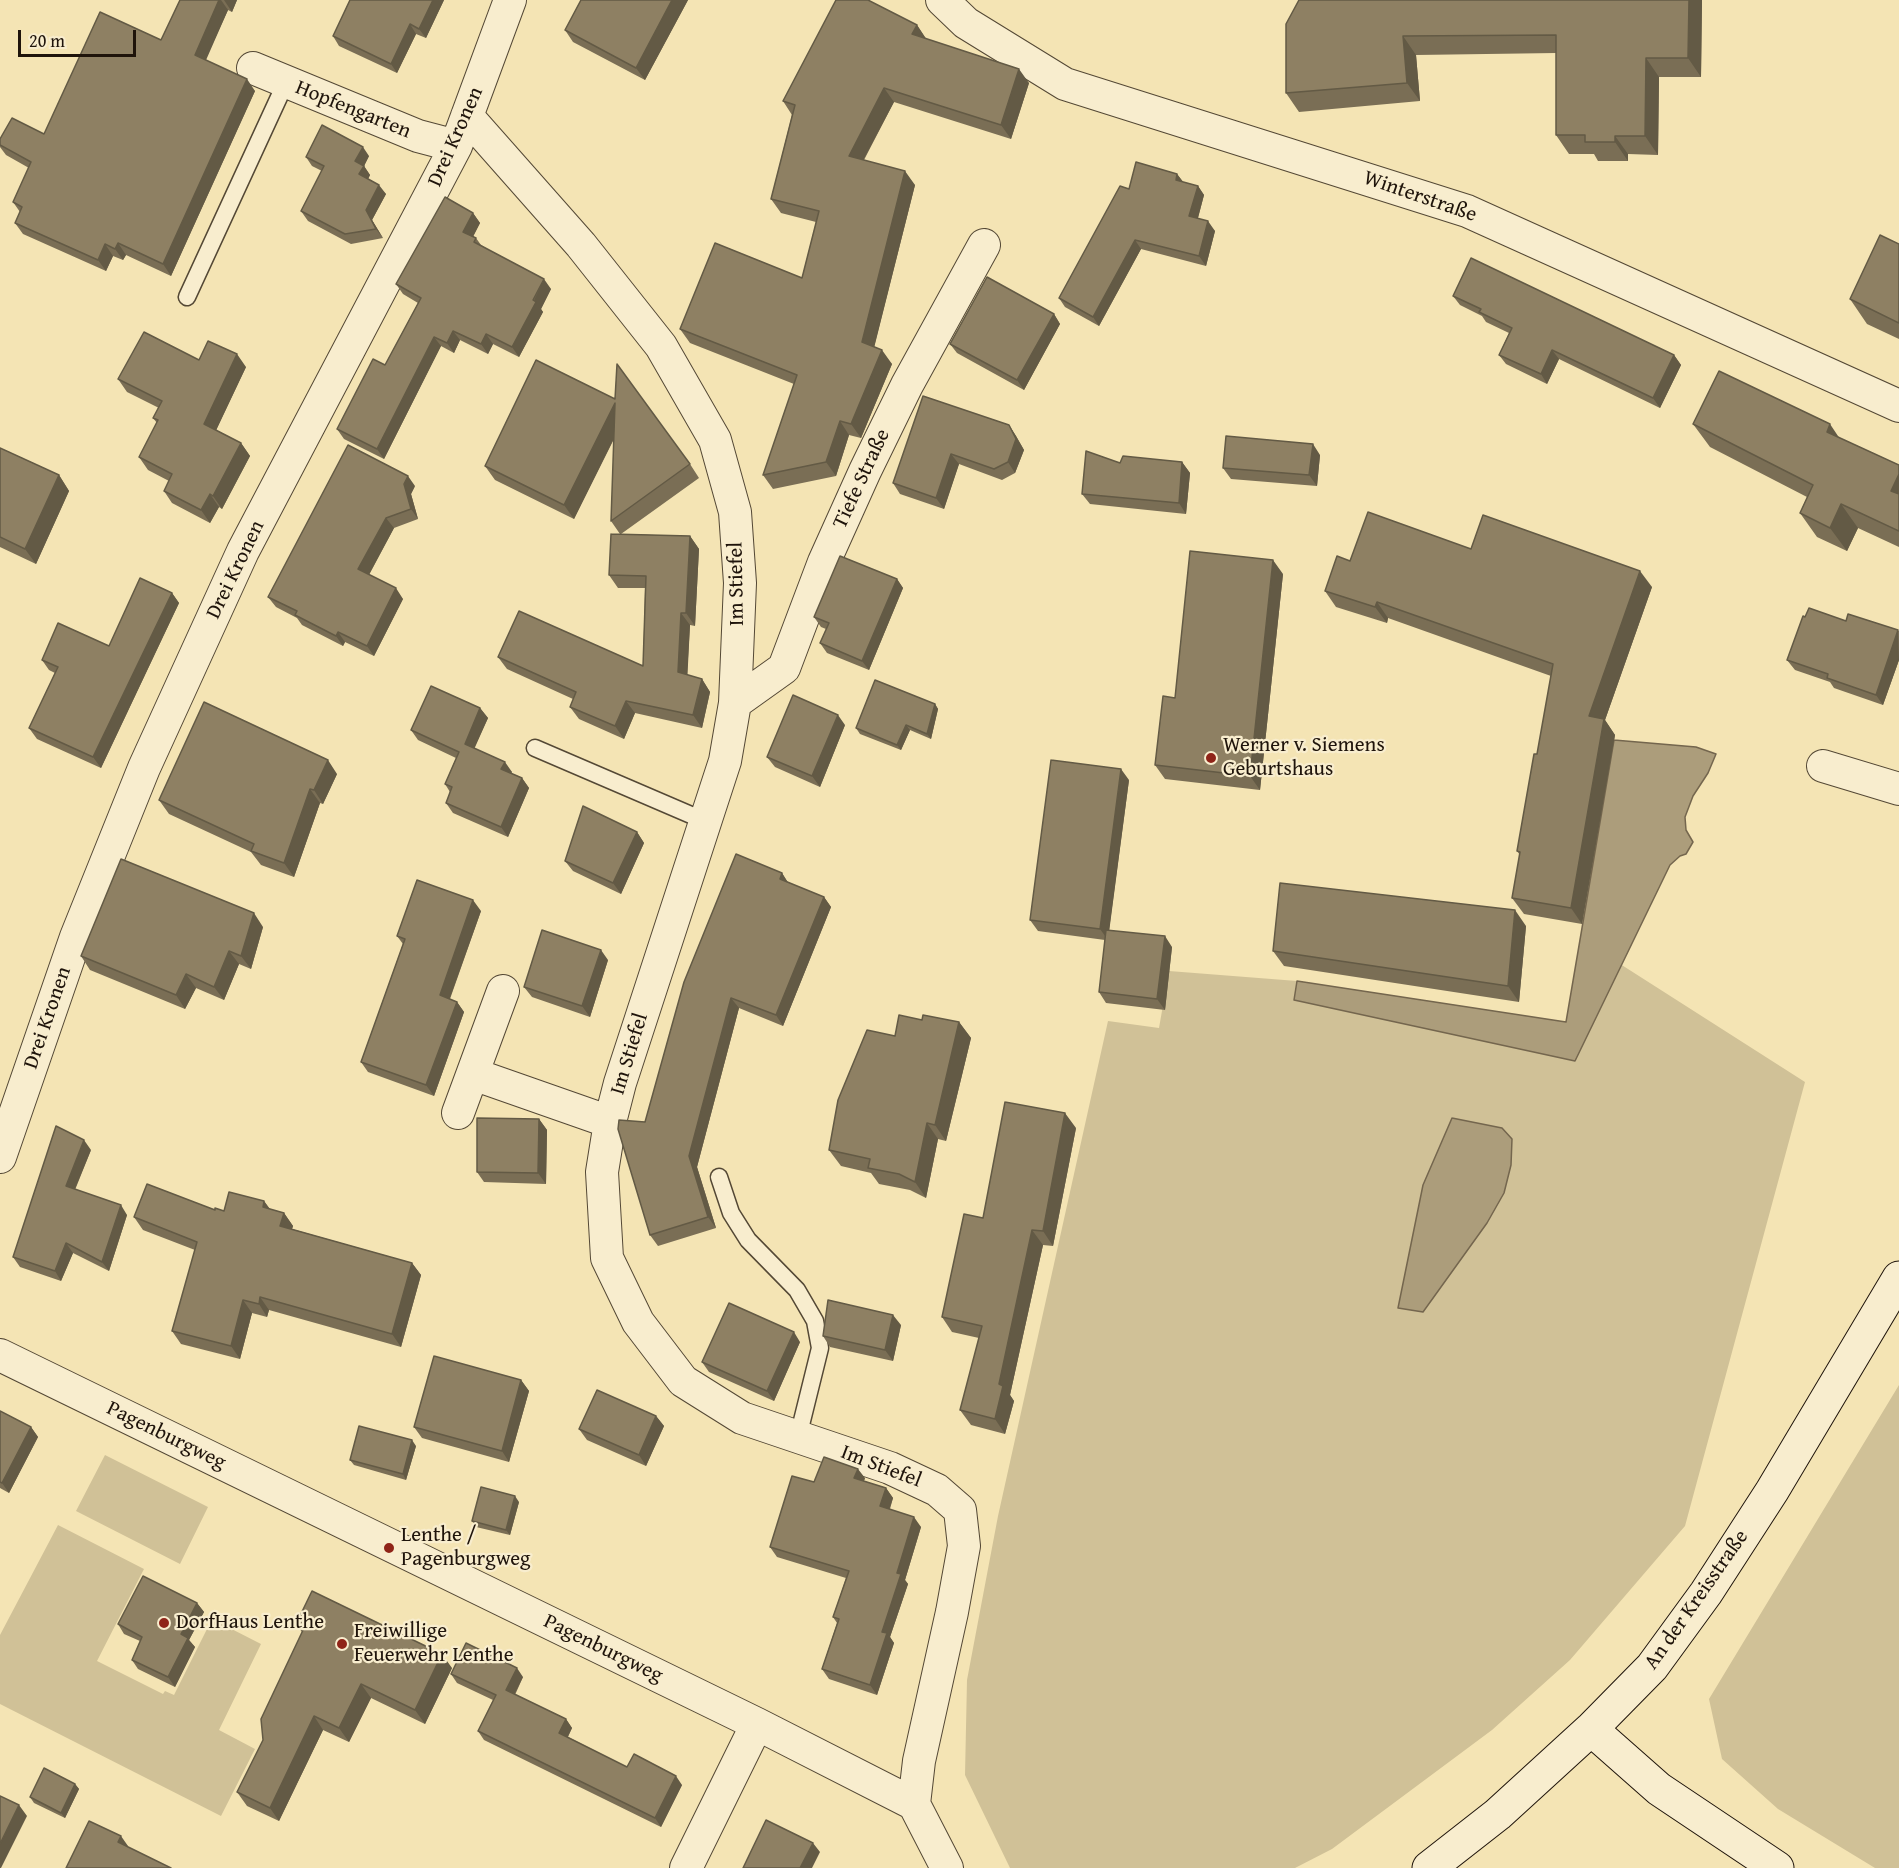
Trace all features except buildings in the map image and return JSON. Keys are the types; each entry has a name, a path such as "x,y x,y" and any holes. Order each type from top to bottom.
{"street":[{"name":"Drei Kronen","path":"0,1157 76,938 144,768 243,551 456,146 510,0"},
{"name":"Winterstraße","path":"942,0 966,23 1065,84 1467,211 1899,406"},
{"name":"Hopfengarten","path":"253,68 418,136 456,146"},
{"name":"Im Stiefel","path":"467,116 581,245 661,346 715,440 735,512 740,583 735,703 725,760 624,1071 610,1122 602,1172 607,1258 638,1322 683,1381 742,1418 890,1468 937,1490 960,1510 964,1546 950,1624 919,1761 914,1804"},
{"name":"Tiefe Straße","path":"735,703 784,668 824,562 865,471 907,385 984,245"},
{"path":"1823,766 1899,789"},
{"path":"458,1113 503,991"},
{"name":"Im Stiefel","path":"473,1074 610,1122"},
{"name":"An der Kreisstraße","path":"1429,1868 1498,1814 1591,1729 1652,1667 1706,1593 1772,1491 1899,1278"},
{"name":"Pagenburgweg","path":"0,1354 757,1724 914,1804"},
{"path":"686,1868 757,1724"},
{"path":"1591,1729 1659,1789 1778,1868"},
{"path":"914,1804 947,1868"}],"lane":[{"path":"187,297 286,82"},
{"path":"535,748 705,820"},
{"path":"719,1177 730,1213 743,1233 797,1290 815,1321 820,1348 798,1437"}],"shaded area":[{"path":"1614,740 1696,747 1716,754 1708,773 1693,796 1685,817 1686,830 1693,842 1686,854 1670,865 1575,1061 1294,1000 1297,981 1566,1022"},
{"path":"1581,939 1805,1082 1685,1526 1570,1660 1492,1730 1332,1849 1295,1868 1010,1868 965,1775 967,1680 998,1516 1108,1021 1159,1028 1169,971 1297,981 1566,1022"},
{"path":"1452,1118 1502,1128 1512,1139 1511,1165 1504,1193 1487,1223 1423,1312 1398,1308 1423,1185"},
{"path":"1899,1385 1899,1868 1875,1868 1778,1809 1722,1759 1709,1699"},
{"path":"105,1455 208,1507 180,1564 76,1511"},
{"path":"58,1525 144,1569 97,1661 163,1694 165,1691 174,1695 212,1619 261,1644 219,1730 255,1749 221,1816 0,1704 0,1635"}],"place":[{"name":"Werner v. Siemens Geburtshaus","path":"1211,758"},
{"name":"Lenthe / Pagenburgweg","path":"389,1548"},
{"name":"DorfHaus Lenthe","path":"164,1623"},
{"name":"Freiwillige Feuerwehr Lenthe","path":"342,1644"}]}
